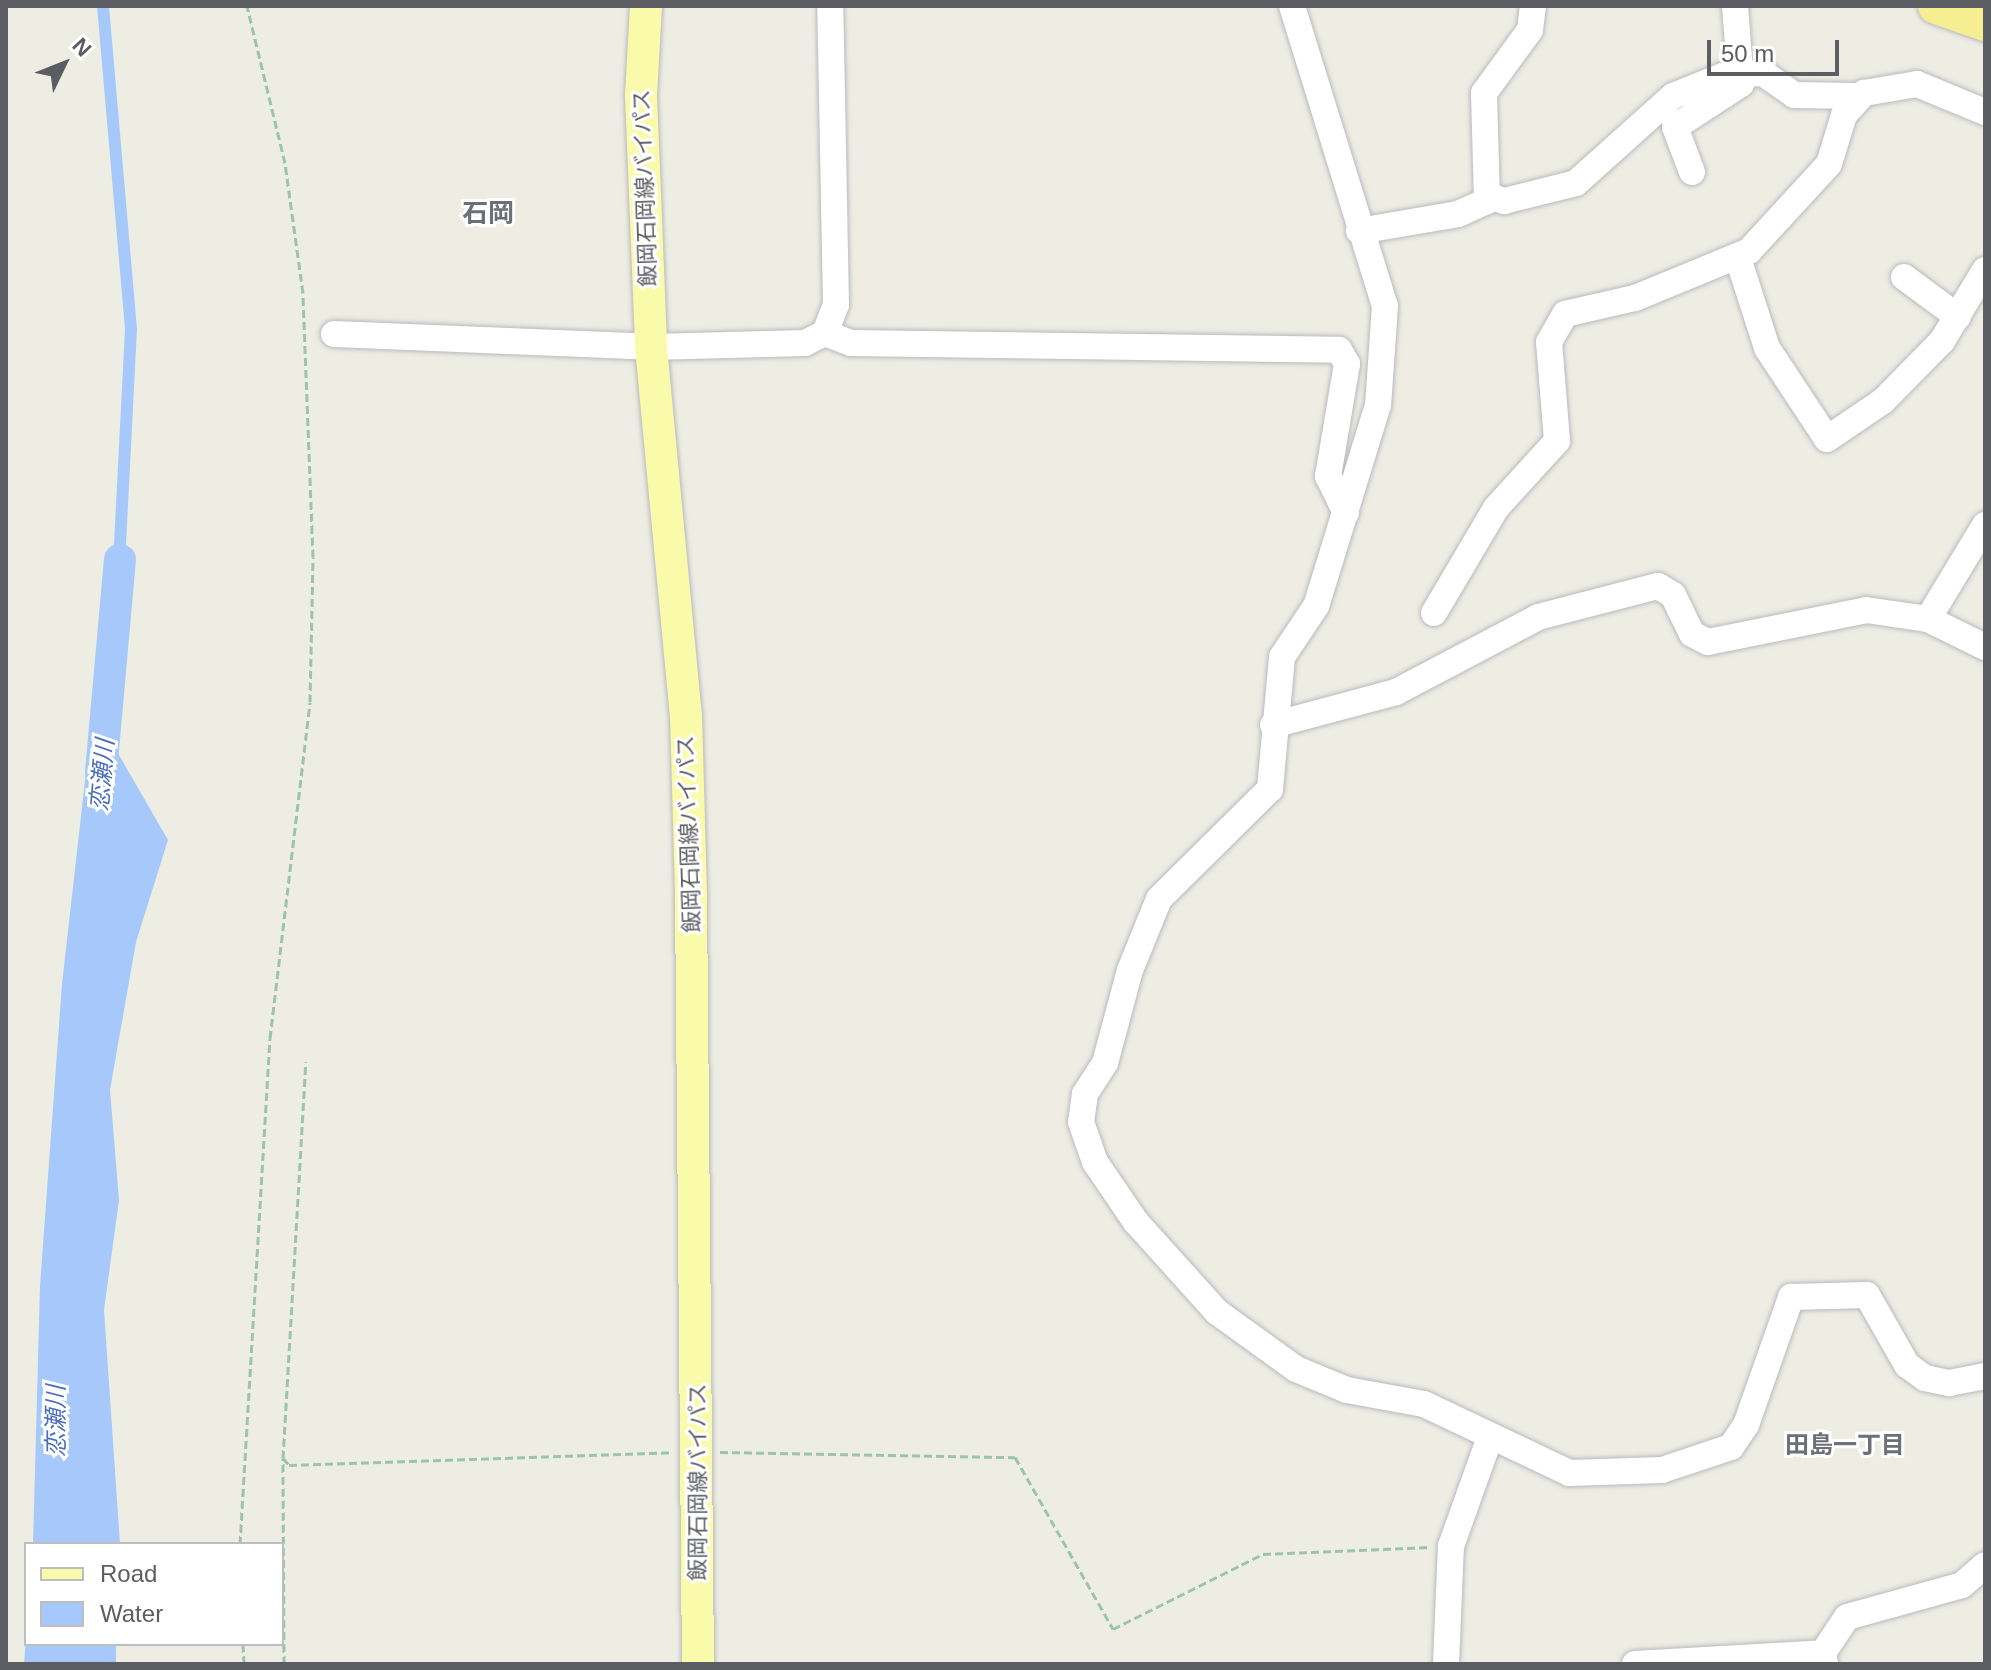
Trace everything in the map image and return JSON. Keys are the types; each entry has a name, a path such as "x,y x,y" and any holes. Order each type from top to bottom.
{"highway":[{"path":"1936,6 1985,23"}],"main road":[{"name":"飯岡石岡線バイパス","path":"646,6 641,95 651,347 686,715 698,1451 698,1664"}],"street":[{"path":"334,334 651,347 805,343 825,333 836,305 830,6"},
{"path":"1292,6 1317,70 1321,114 1385,306 1386,342 1378,405 1316,606 1282,657 1273,725 1270,789 1159,899 1081,1122 1095,1162 1136,1222 1217,1312 1296,1369 1347,1390 1424,1404 1489,1440 1569,1473 1662,1470 1707,1458 1731,1447 1746,1425 1791,1297 1867,1295 1907,1365 1925,1378 1949,1383 1985,1376"},
{"path":"1490,196 1484,93 1530,30 1533,6"},
{"path":"1692,172 1675,127 1730,93 1742,73 1735,6"},
{"path":"1359,231 1458,214 1490,196 1504,201 1576,183 1673,96 1742,73 1768,75 1786,94 1859,96 1917,84 1985,112"},
{"path":"1434,613 1496,508 1557,441 1549,342 1558,321 1738,258 1829,164 1844,115 1859,96"},
{"path":"1738,258 1767,348 1827,439 1883,401 1958,317 1985,270"},
{"path":"1904,277 1958,317"},
{"path":"825,333 851,343 1339,350 1347,364 1328,476 1346,513"},
{"path":"1928,619 1985,525"},
{"path":"1273,725 1396,692 1538,617 1658,586 1673,595 1692,634 1708,642 1843,611 1928,619 1985,647"},
{"path":"1446,1664 1451,1546 1489,1440"},
{"path":"1635,1664 1824,1658 1847,1617 1962,1585 1985,1565"}],"path":[{"path":"240,1542 270,1038 310,702 313,557 303,293 285,163 247,6"},
{"path":"283,1542 283,1458 306,1062"},
{"path":"283,1458 289,1465 698,1451 1015,1457 1113,1629 1263,1554 1451,1546"}],"water":[{"path":"97,6 109,6 137,329 123,603 111,602 125,329"},
{"path":"93,710 168,840 136,942 110,1090 119,1200 104,1310 120,1542 33,1542 40,1286 62,984"},
{"path":"25,1646 116,1646 116,1664 24,1664"}],"waterway":[{"name":"恋瀬川","path":"101,772 120,560"}],"district":[{"name":"石岡","path":"488,214"},
{"name":"田島一丁目","path":"1845,1445"}]}
